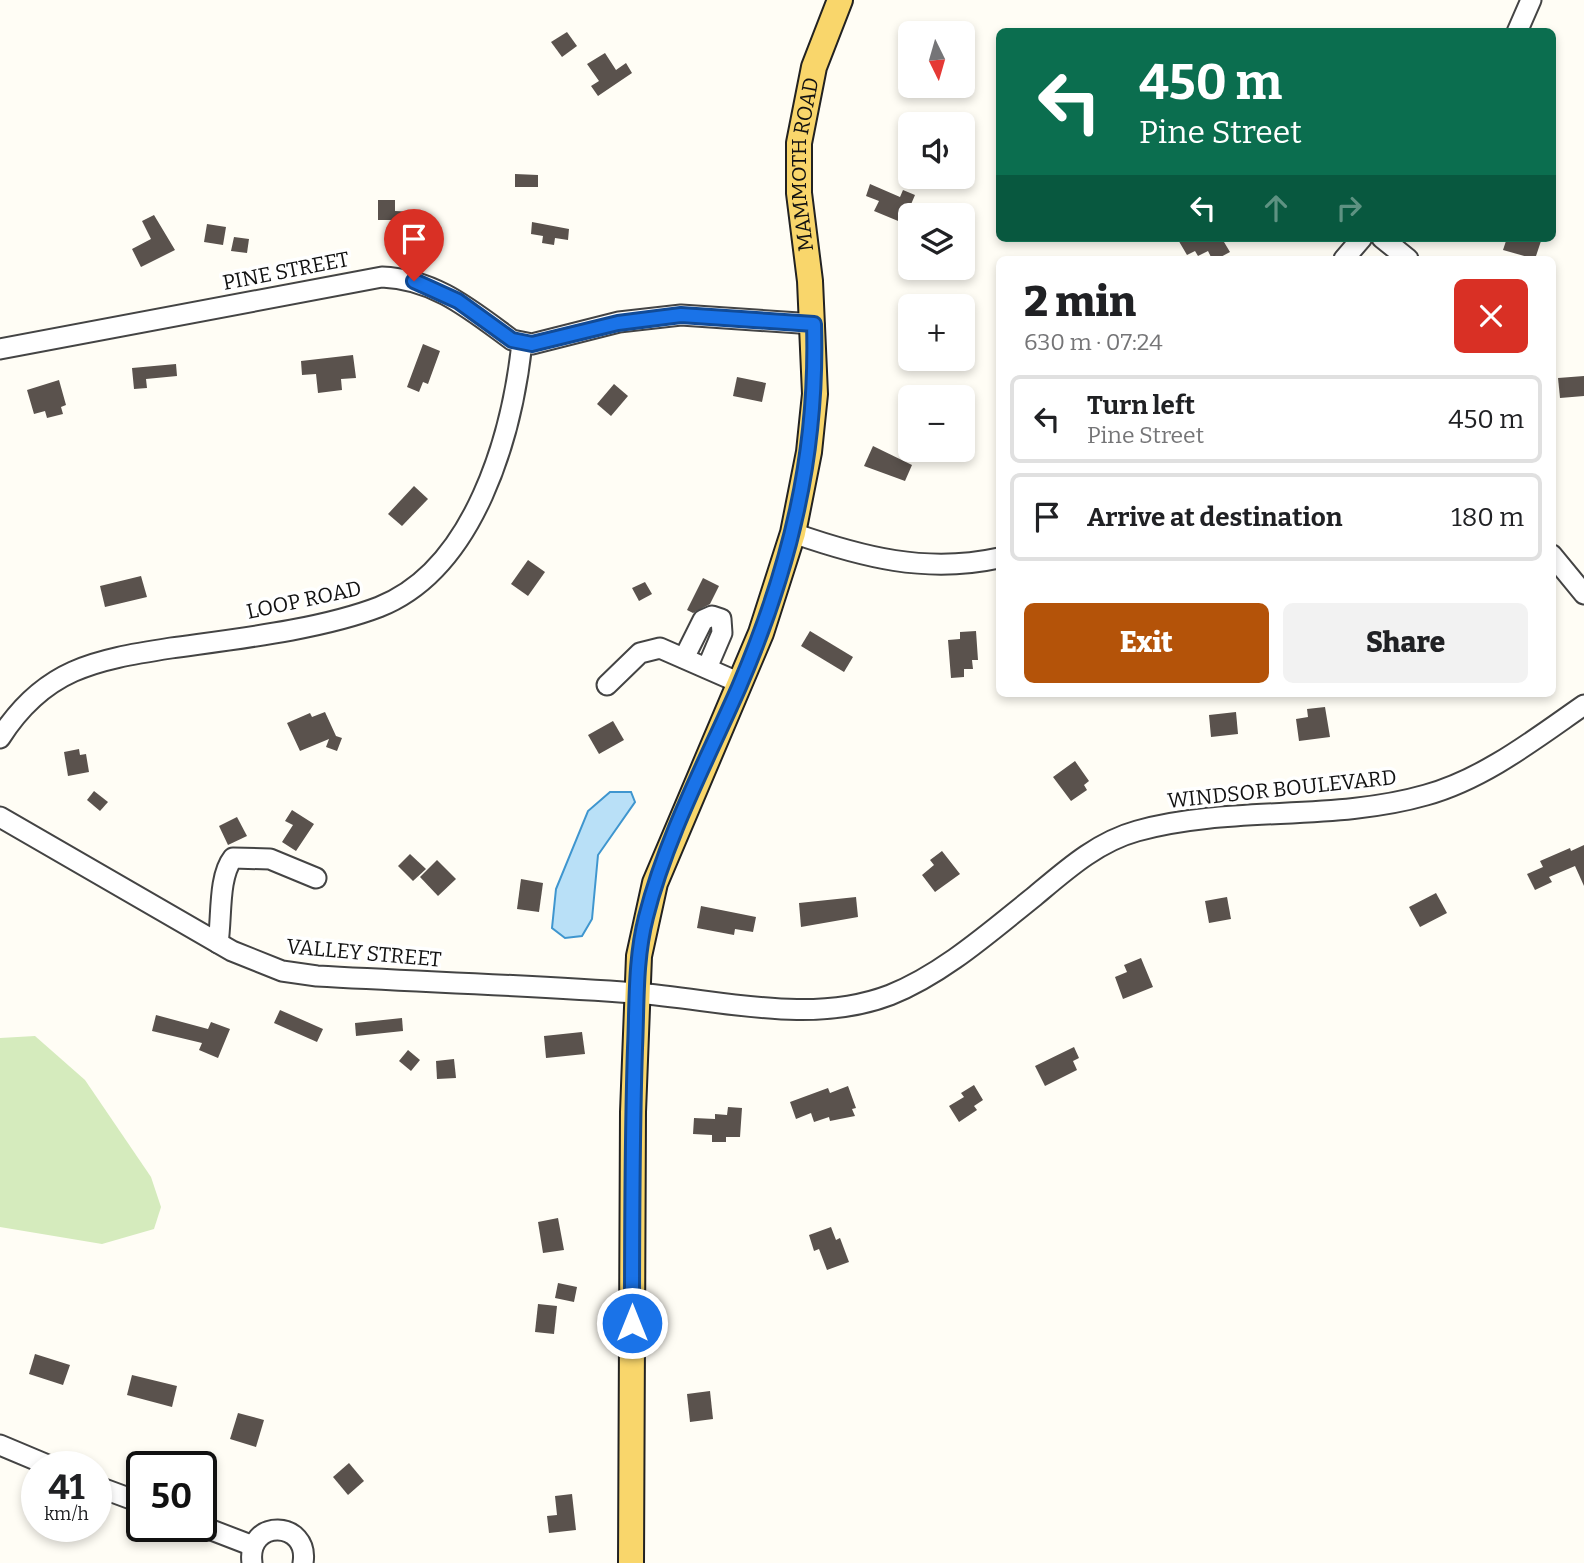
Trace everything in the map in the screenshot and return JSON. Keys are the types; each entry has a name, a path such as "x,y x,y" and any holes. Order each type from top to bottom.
{"main road":[{"name":"MAMMOTH ROAD","path":"631,1563 633,1112 637,993 645,919 674,832 761,633 793,533 813,426 814,324 799,193 799,143 814,67 839,0"}],"street":[{"path":"1519,28 1531,0"},
{"path":"1347,256 1359,242"},
{"path":"1387,242 1404,256"},
{"name":"PINE STREET","path":"0,349 382,277 414,281 444,293 512,340 522,344"},
{"path":"522,344 532,344 618,323 671,316 723,316 814,324"},
{"name":"LOOP ROAD","path":"0,738 27,701 60,676 78,668 117,657 294,627 359,613 380,606 415,586 436,565 467,525 489,485 515,401 522,344"},
{"path":"793,533 852,554 907,564 964,563 996,558"},
{"path":"1556,560 1584,594"},
{"path":"684,658 703,620 712,615 721,619 722,633 707,668"},
{"path":"607,685 648,649 660,648 740,684"},
{"name":"WINDSOR BOULEVARD","path":"637,993 758,1007 835,1008 866,1003 929,975 1076,861 1132,832 1193,819 1345,808 1422,796 1473,776 1521,748 1584,705"},
{"name":"VALLEY STREET","path":"0,817 218,943 282,971 317,976 637,993"},
{"path":"218,943 224,899 223,877 233,858 270,859 316,878"},
{"path":"0,1445 21,1454"},
{"path":"217,1535 252,1554 265,1532 283,1530 298,1539 302,1547 303,1563"}],"green space":[{"path":"35,1036 85,1080 151,1177 161,1207 154,1229 102,1244 0,1227 0,1038"}],"water":[{"path":"610,792 631,792 635,802 598,855 592,919 582,936 565,938 552,928 556,889 588,811"}],"building":[{"path":"567,32 577,46 562,57 551,42"},
{"path":"605,53 616,70 626,63 632,73 598,96 591,86 599,81 587,64"},
{"path":"515,174 538,175 538,187 515,187"},
{"path":"870,184 900,197 903,190 915,195 912,203 898,203 898,221 874,211 879,201 866,196"},
{"path":"378,200 395,200 395,211 415,212 415,225 394,225 394,220 378,220"},
{"path":"154,215 175,250 141,267 132,249 151,239 142,221"},
{"path":"532,222 569,229 568,240 555,238 554,245 542,243 543,236 531,234"},
{"path":"207,224 226,227 223,245 204,242"},
{"path":"234,237 249,239 247,253 231,251"},
{"path":"1179,242 1224,242 1230,252 1223,256 1210,256 1208,251 1198,256 1195,251 1187,255"},
{"path":"1506,242 1541,242 1536,256 1503,250"},
{"path":"423,344 440,351 428,384 423,382 419,392 407,387"},
{"path":"353,355 356,378 341,379 342,390 318,393 316,374 302,375 301,361"},
{"path":"176,364 177,376 146,379 147,388 134,389 132,368"},
{"path":"1584,376 1584,396 1560,398 1558,378"},
{"path":"737,377 766,383 762,402 733,396"},
{"path":"59,380 66,405 61,407 63,414 47,418 45,411 34,414 27,390"},
{"path":"614,384 628,396 611,416 597,404"},
{"path":"873,446 898,458 898,462 912,465 905,481 864,466"},
{"path":"414,486 428,499 402,526 388,514"},
{"path":"528,560 545,572 528,596 511,584"},
{"path":"141,576 147,597 105,607 100,586"},
{"path":"703,578 719,586 710,604 693,613 687,610"},
{"path":"645,582 652,594 639,601 632,588"},
{"path":"810,631 853,657 844,672 801,646"},
{"path":"976,631 978,660 972,660 973,669 964,669 964,677 951,678 948,640 960,639 960,632"},
{"path":"1325,707 1330,737 1299,741 1296,719 1308,717 1307,709"},
{"path":"325,712 336,736 342,738 337,751 326,747 329,739 300,751 287,723 310,713 312,717"},
{"path":"1236,712 1238,734 1211,737 1209,715"},
{"path":"613,721 624,740 599,754 588,735"},
{"path":"79,749 80,755 86,754 89,772 68,776 64,752"},
{"path":"1075,761 1089,781 1084,785 1087,790 1071,801 1053,777"},
{"path":"94,791 108,802 100,811 87,800"},
{"path":"292,810 314,824 296,851 282,842 293,825 285,821"},
{"path":"237,817 247,836 228,845 219,826"},
{"path":"1584,845 1584,886 1575,866 1549,877 1552,882 1535,890 1527,874 1543,867 1540,861"},
{"path":"942,851 960,874 935,892 922,875 934,865 930,860"},
{"path":"410,854 426,869 413,881 398,866"},
{"path":"437,860 456,879 438,896 420,877"},
{"path":"521,879 543,883 539,912 517,909"},
{"path":"1436,893 1447,913 1420,927 1409,907"},
{"path":"856,897 858,917 801,927 799,903"},
{"path":"1227,897 1231,919 1209,923 1205,901"},
{"path":"701,906 756,917 753,932 735,929 734,935 697,928"},
{"path":"1141,958 1153,987 1123,999 1115,977 1127,972 1124,965"},
{"path":"280,1010 323,1029 317,1042 274,1023"},
{"path":"156,1015 208,1029 211,1022 230,1029 218,1058 199,1050 202,1043 152,1031"},
{"path":"402,1018 403,1031 356,1036 355,1023"},
{"path":"582,1032 585,1054 546,1058 544,1036"},
{"path":"1074,1047 1079,1058 1073,1061 1077,1070 1045,1086 1035,1066"},
{"path":"408,1050 420,1060 411,1071 399,1061"},
{"path":"454,1059 456,1078 437,1079 436,1061"},
{"path":"974,1085 983,1100 974,1106 977,1110 959,1122 949,1106 964,1097 961,1093"},
{"path":"848,1086 856,1108 852,1109 855,1116 830,1121 829,1117 814,1122 811,1113 796,1119 790,1102 828,1088 830,1093"},
{"path":"728,1107 742,1108 740,1137 726,1137 726,1142 712,1142 712,1135 693,1134 694,1118 715,1119 715,1114 727,1115"},
{"path":"558,1218 564,1250 543,1253 538,1222"},
{"path":"831,1227 836,1240 840,1238 849,1262 827,1270 819,1249 814,1251 809,1235"},
{"path":"558,1283 577,1287 574,1302 555,1298"},
{"path":"538,1304 557,1306 554,1334 535,1332"},
{"path":"35,1354 70,1365 63,1385 29,1374"},
{"path":"132,1375 177,1386 172,1407 127,1395"},
{"path":"710,1391 713,1419 690,1422 687,1394"},
{"path":"238,1413 264,1420 256,1447 230,1439"},
{"path":"349,1463 364,1481 348,1495 333,1477"},
{"path":"572,1494 576,1530 549,1533 547,1516 557,1515 555,1496"}],"route":[{"path":"414,281 458,301 512,340 522,344 639,319 681,315 814,324 813,426 793,533 782,572 740,684 674,832 645,919 639,956 633,1112 632,1323"}]}
